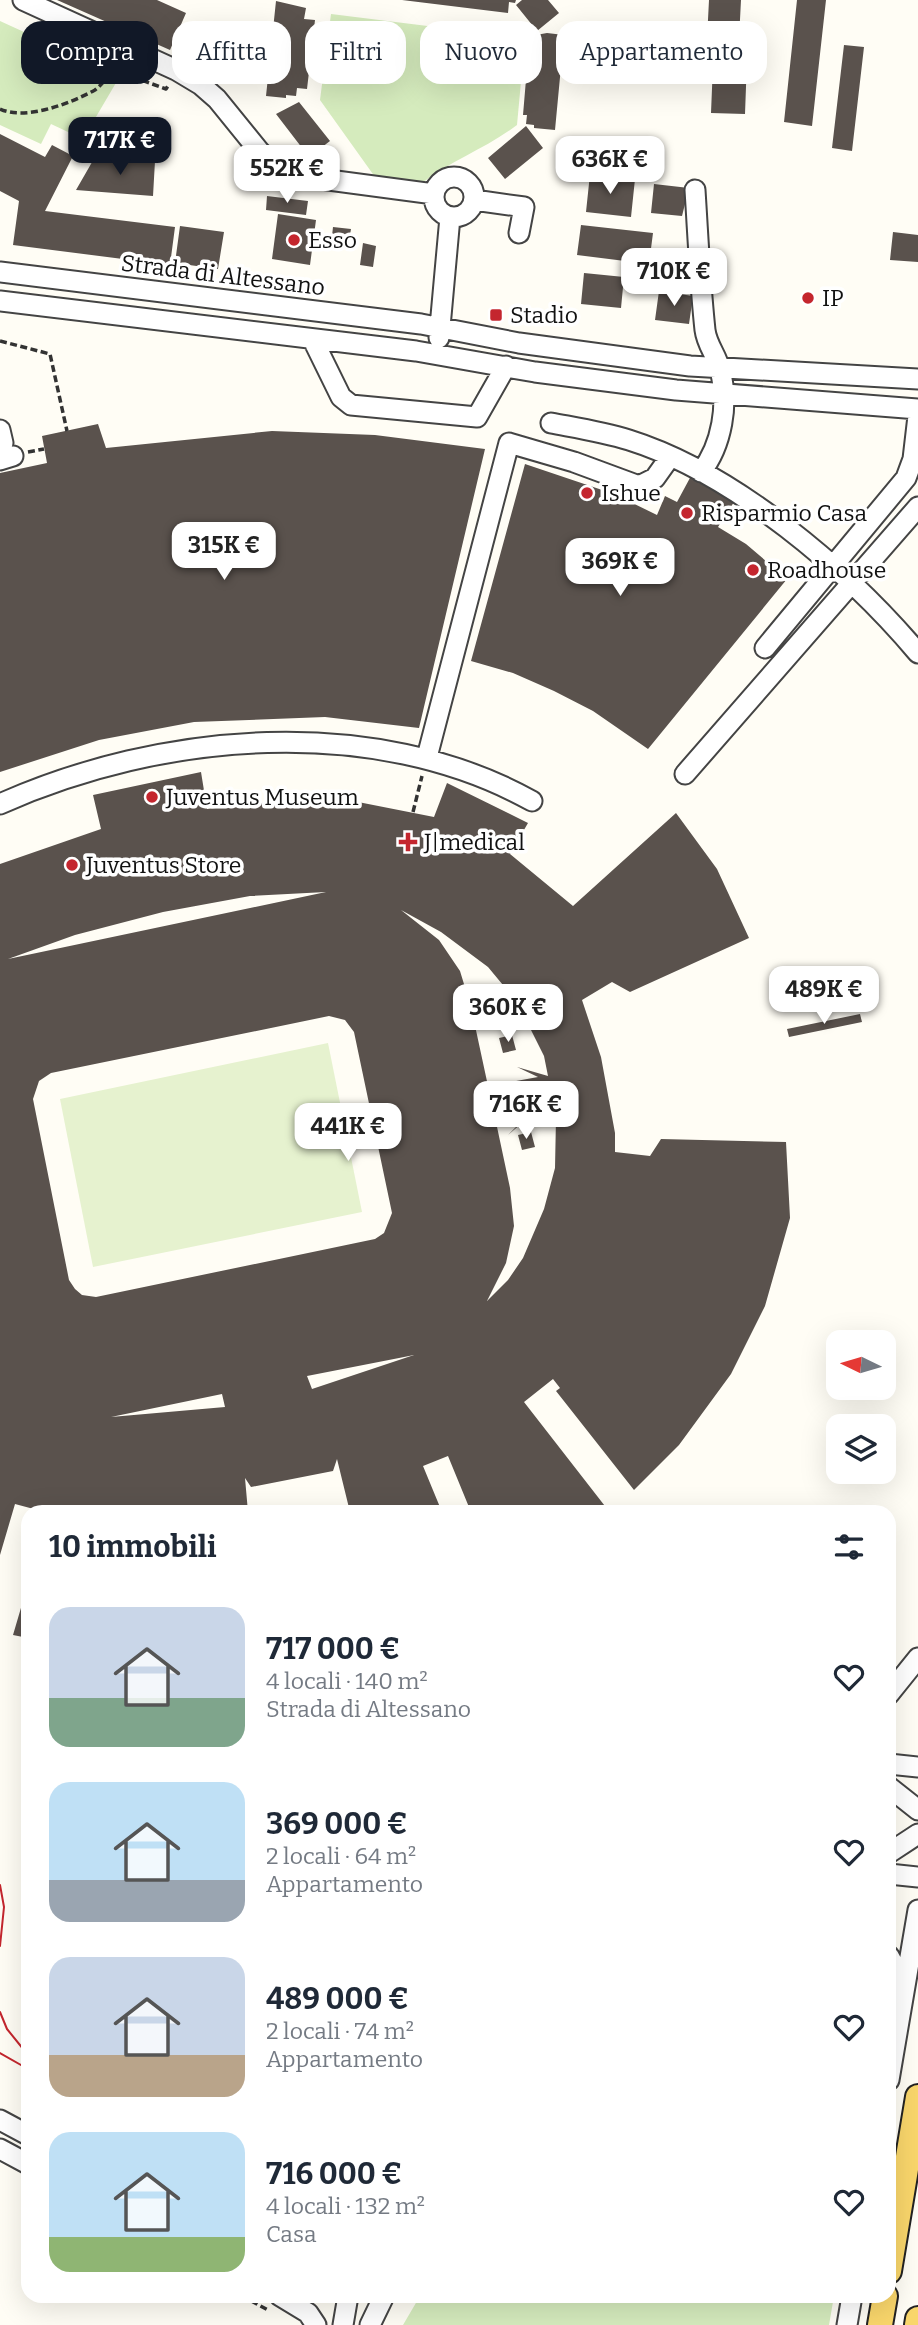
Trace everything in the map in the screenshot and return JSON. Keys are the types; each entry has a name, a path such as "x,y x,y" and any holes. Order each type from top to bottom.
{"main road":[{"path":"896,2229 918,2097"},
{"path":"880,2325 884,2303"},
{"path":"917,2325 918,2319"}],"street":[{"path":"23,0 172,68"},
{"path":"196,84 217,99 260,152 276,167 306,177 434,194"},
{"path":"457,177 468,183 474,200 463,216 450,217 436,206 434,194 445,179 457,177"},
{"path":"695,190 707,344 720,369 722,395 720,437 713,456 701,472"},
{"path":"474,200 524,207 519,233"},
{"path":"438,354 450,217"},
{"name":"Strada di Altessano","path":"0,272 439,327 519,344 720,369 918,379"},
{"path":"0,301 438,354 506,366 722,395 918,409"},
{"path":"313,340 341,397 351,405 477,418 506,366"},
{"path":"765,648 906,478 913,459 918,416"},
{"path":"551,422 630,440 701,472 787,528 833,567 918,653"},
{"path":"427,757 509,443 574,462 639,486 655,478 670,457"},
{"path":"685,775 918,507"},
{"path":"0,804 55,780 107,765 172,753 309,741 360,745 427,757 472,771 531,801"},
{"path":"896,1685 918,1658"},
{"path":"896,1765 918,1767"},
{"path":"896,1793 918,1810"},
{"path":"896,1848 918,1834"},
{"path":"896,1875 918,1877"},
{"path":"896,2040 918,1910"},
{"path":"896,1976 899,1984 900,2017"},
{"path":"0,2120 21,2132"},
{"path":"0,2149 21,2160"},
{"path":"292,2303 308,2313 316,2325"},
{"path":"343,2325 347,2303"},
{"path":"370,2325 381,2303"},
{"path":"846,2325 851,2303"}],"path":[{"path":"0,109 9,113 48,108 96,89 114,70 166,89 172,78"},
{"path":"0,341 50,354 67,431"},
{"path":"413,812 427,757"}],"green space":[{"path":"331,14 388,21 330,21"},
{"path":"0,21 21,31 21,84 115,84 83,139 51,124 41,144 0,125"},
{"path":"406,23 420,25 420,84 521,84 517,125 422,183 375,177 320,100 322,84 406,84"},
{"path":"328,1043 362,1212 93,1267 60,1099"},
{"path":"416,2303 833,2303 829,2325 403,2325"}],"building":[{"path":"57,0 157,0 186,13 183,21 172,21 170,50 158,45 158,21 104,21"},
{"path":"402,0 516,0 515,3 509,2 508,13"},
{"path":"522,0 548,0 559,13 542,27 542,21 529,21 516,5"},
{"path":"709,0 741,0 740,21 708,21"},
{"path":"797,0 826,0 812,126 784,122"},
{"path":"276,1 306,8 304,19 315,20 305,21 307,89 297,88 296,96 266,96 267,84 291,84 291,21 274,21"},
{"path":"542,34 556,34 556,84 559,84 555,130 534,128 534,125 526,124 527,115 523,115 526,84 542,84"},
{"path":"844,45 864,47 852,151 832,148"},
{"path":"712,84 746,84 745,114 711,113"},
{"path":"299,102 330,141 309,157 276,114"},
{"path":"526,126 543,148 505,179 488,158"},
{"path":"0,134 45,157 52,145 73,156 45,211 175,227 170,265 13,245 19,201 0,191"},
{"path":"95,157 155,161 153,196 76,190"},
{"path":"590,174 635,179 631,217 586,212"},
{"path":"654,184 689,188 682,216 651,213"},
{"path":"267,196 308,201 306,215 266,210"},
{"name":"Esso","path":"278,214 316,220 310,265 272,259"},
{"path":"581,225 653,233 649,264 577,255"},
{"path":"180,226 224,232 218,269 175,263"},
{"path":"333,227 351,229 348,247 331,245"},
{"path":"893,232 918,235 918,262 890,260"},
{"path":"363,243 376,246 373,267 360,265"},
{"path":"584,273 624,277 621,308 581,304"},
{"path":"659,291 693,296 689,324 655,320"},
{"path":"98,424 106,448 272,431 375,435 485,449 419,728 325,717 194,722 99,740 0,772 0,473 47,463 42,436"},
{"path":"525,464 614,494 657,515 665,496 677,502 691,476 734,502 718,527 746,544 787,579 648,749 593,711 554,691 513,673 471,661"},
{"path":"201,772 207,809 278,801 353,801 434,817 447,783 528,823 510,854 573,906 676,813 717,869 749,938 630,992 612,982 582,1000 601,1057 615,1133 615,1152 650,1156 661,1139 786,1142 790,1218 765,1306 731,1374 679,1445 634,1490 556,1391 560,1388 553,1379 524,1402 604,1505 468,1505 448,1456 423,1466 439,1505 348,1505 337,1459 333,1471 251,1487 245,1478 247,1505 15,1504 0,1555 0,864 101,829 93,795","holes":["326,892 8,959 75,935 163,912 250,896","401,910 441,932 488,967 512,996 527,1022 544,1056 548,1076 517,1067 538,1077 488,1086 471,1007 460,971 439,940","329,1016 345,1020 354,1032 392,1213 384,1233 375,1239 96,1297 82,1295 69,1280 33,1099 39,1081 51,1073","552,1097 556,1118 555,1168 544,1209 523,1258 508,1280 487,1301 506,1263 514,1226 510,1188 493,1108 545,1098 508,1135","414,1355 312,1389 307,1376","222,1394 225,1407 111,1417"]},
{"path":"860,1014 862,1022 789,1037 787,1029"},
{"path":"512,1035 516,1050 503,1053 499,1038"},
{"path":"531,1132 535,1147 522,1150 518,1135"},
{"path":"21,1608 21,1637 13,1635"}],"tram line":[{"path":"0,1885 4,1907 0,1946"},
{"path":"0,2012 7,2029 21,2046"},
{"path":"0,2053 21,2065"}],"place":[{"name":"Esso","path":"294,240"},
{"name":"IP","path":"808,298"},
{"name":"Stadio","path":"496,315"},
{"name":"Ishue","path":"587,493"},
{"name":"Risparmio Casa","path":"687,513"},
{"name":"Roadhouse","path":"753,570"},
{"name":"Juventus Museum","path":"152,797"},
{"name":"J|medical","path":"408,842"},
{"name":"Juventus Store","path":"72,865"}]}
